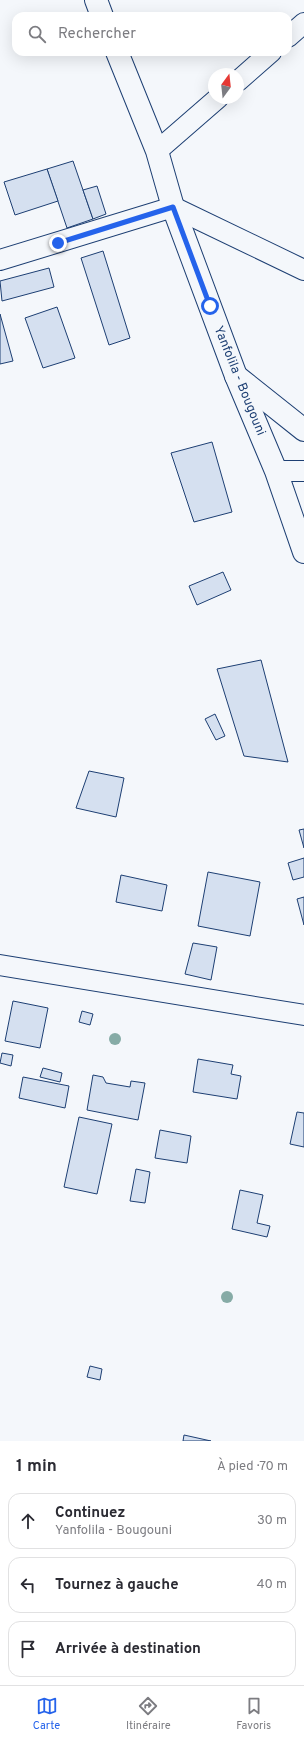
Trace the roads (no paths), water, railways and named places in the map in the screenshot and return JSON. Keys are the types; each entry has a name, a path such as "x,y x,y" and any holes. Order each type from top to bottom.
{"main road":[{"path":"96,0 100,12"},
{"name":"Yanfolila - Bougouni","path":"119,56 157,152 173,207 236,376 276,471 304,552"},
{"path":"236,376 304,430"}],"street":[{"path":"292,34 304,23"},
{"path":"244,76 266,56"},
{"path":"157,152 211,104"},
{"path":"0,260 173,207 304,270"},
{"path":"276,471 304,471"},
{"path":"0,965 304,1015"}]}
